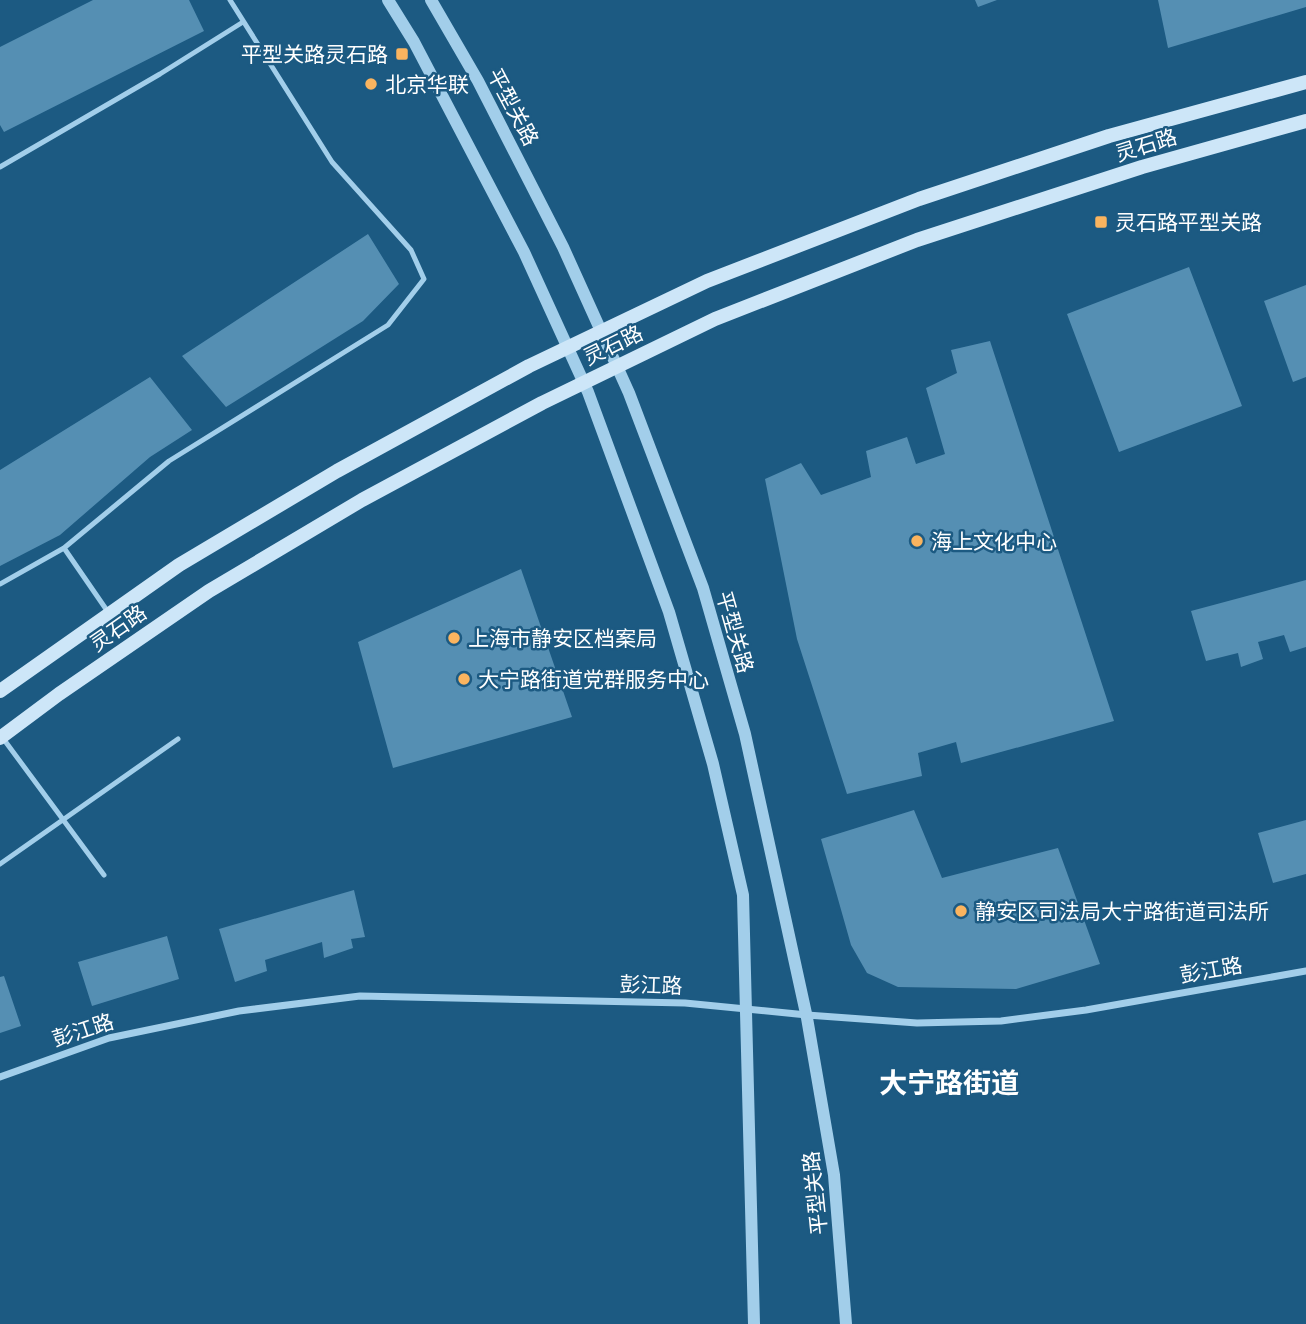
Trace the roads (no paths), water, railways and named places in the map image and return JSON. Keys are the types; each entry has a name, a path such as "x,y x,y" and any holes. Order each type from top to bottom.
{"main road":[{"name":"灵石路","path":"0,691 179,565 337,471 568,347 707,281 919,199 1109,136 1306,82"},
{"name":"灵石路","path":"1,738 58,694 209,591 362,500 542,403 715,319 917,240 1142,167 1306,121"}],"street":[{"path":"388,0 414,42 524,252 584,383 669,612 713,764 743,895 754,1324"},
{"name":"平型关路","path":"430,0 484,93 563,247 617,366 703,588 748,747 807,1015 834,1175 846,1324"},
{"name":"彭江路","path":"0,1077 109,1038 239,1011 360,996 685,1003 917,1023 1001,1021 1086,1010 1306,971"}],"lane":[{"path":"0,584 64,548 169,461 387,325 424,279 411,250 332,162 230,0"},
{"path":"0,167 160,74 243,22"},
{"path":"64,548 109,613"},
{"path":"1,738 104,875"},
{"path":"0,864 178,739"}],"place":[{"name":"平型关路灵石路","path":"402,54"},
{"name":"北京华联","path":"371,84"},
{"name":"灵石路平型关路","path":"1101,222"},
{"name":"海上文化中心","path":"917,541"},
{"name":"上海市静安区档案局","path":"454,638"},
{"name":"大宁路街道党群服务中心","path":"464,679"},
{"name":"静安区司法局大宁路街道司法所","path":"961,911"}],"district":[{"name":"大宁路街道","path":"949,1083"}]}
